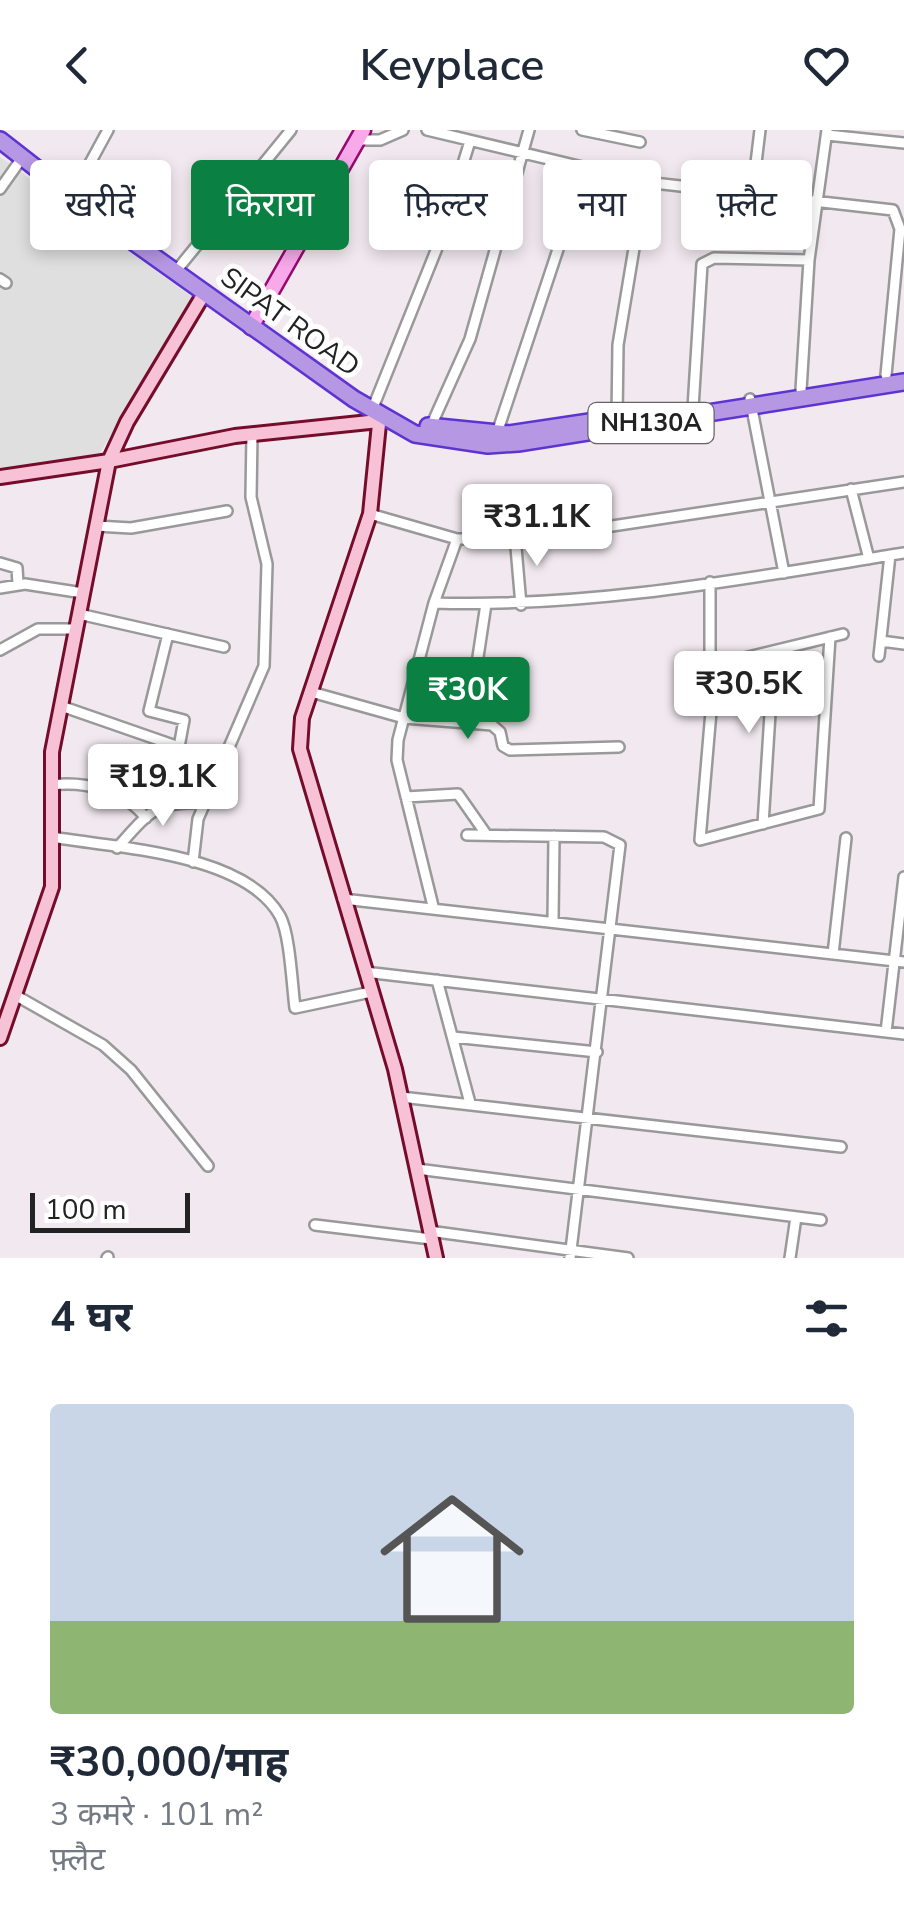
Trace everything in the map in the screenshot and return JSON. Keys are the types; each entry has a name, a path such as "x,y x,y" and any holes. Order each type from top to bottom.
{"highway":[{"name":"SIPAT ROAD","path":"0,140 30,169"},
{"name":"SIPAT ROAD","path":"0,153 19,161"},
{"name":"SIPAT ROAD","path":"145,250 377,415 430,431 495,439 904,382"},
{"name":"SIPAT ROAD","path":"495,439 617,418 751,403 904,372"}],"main road":[{"path":"251,327 360,135"}],"street":[{"path":"92,160 108,130"},
{"path":"176,271 291,130"},
{"path":"360,135 380,140 403,130"},
{"path":"427,130 546,160"},
{"path":"430,431 470,339 529,130"},
{"path":"582,130 640,142"},
{"path":"756,160 760,130"},
{"path":"801,390 809,260 827,132 904,143"},
{"path":"436,1258 401,1097 300,749 302,718 370,514 377,415 438,248 470,141"},
{"path":"0,188 19,161"},
{"path":"812,200 893,210 900,218 886,374"},
{"path":"495,439 558,250"},
{"path":"617,418 618,345 634,250"},
{"path":"693,408 702,264 714,258 809,260"},
{"path":"0,1038 52,887 52,752 109,462 126,422 205,292"},
{"path":"751,403 784,573"},
{"path":"0,477 377,415"},
{"path":"193,862 198,819 264,666 267,564 251,497 252,434"},
{"path":"370,514 456,539 515,536 579,531 904,482"},
{"path":"851,489 869,558"},
{"path":"96,526 131,528 227,511"},
{"path":"515,536 521,605"},
{"path":"433,906 397,760 434,603 456,539"},
{"path":"434,603 521,605 784,573 904,553"},
{"path":"879,656 890,555"},
{"path":"0,563 16,568 18,584"},
{"path":"710,582 710,660 716,665"},
{"path":"0,588 18,584 83,593"},
{"path":"468,723 486,604"},
{"path":"79,614 224,647"},
{"path":"0,650 38,629 76,630"},
{"path":"168,634 148,712 184,720 179,747 184,802"},
{"path":"716,665 844,634"},
{"path":"716,665 700,840 819,809 830,638"},
{"path":"881,641 904,644"},
{"path":"763,824 774,651"},
{"path":"311,692 404,718 497,728 503,746 510,750 619,747"},
{"path":"61,706 179,747"},
{"path":"52,785 73,782 132,800 146,818"},
{"path":"406,797 458,794 486,834"},
{"path":"117,848 146,818 171,801 206,803"},
{"path":"467,835 618,841 604,1000 571,1254"},
{"path":"553,921 554,836"},
{"path":"52,837 193,862 245,880 281,917 296,1008 371,992"},
{"path":"833,954 846,838"},
{"path":"886,1032 899,961 904,877"},
{"path":"343,898 899,961"},
{"path":"365,972 904,1034"},
{"path":"437,980 470,1103"},
{"path":"15,994 103,1044 131,1070 208,1166"},
{"path":"453,1037 597,1052"},
{"path":"401,1097 841,1148"},
{"path":"417,1169 821,1220"},
{"path":"790,1258 796,1217"},
{"path":"315,1225 628,1258"}],"shaded area":[{"path":"0,157 30,179 30,250 128,250 192,297 100,453 0,473"}]}
